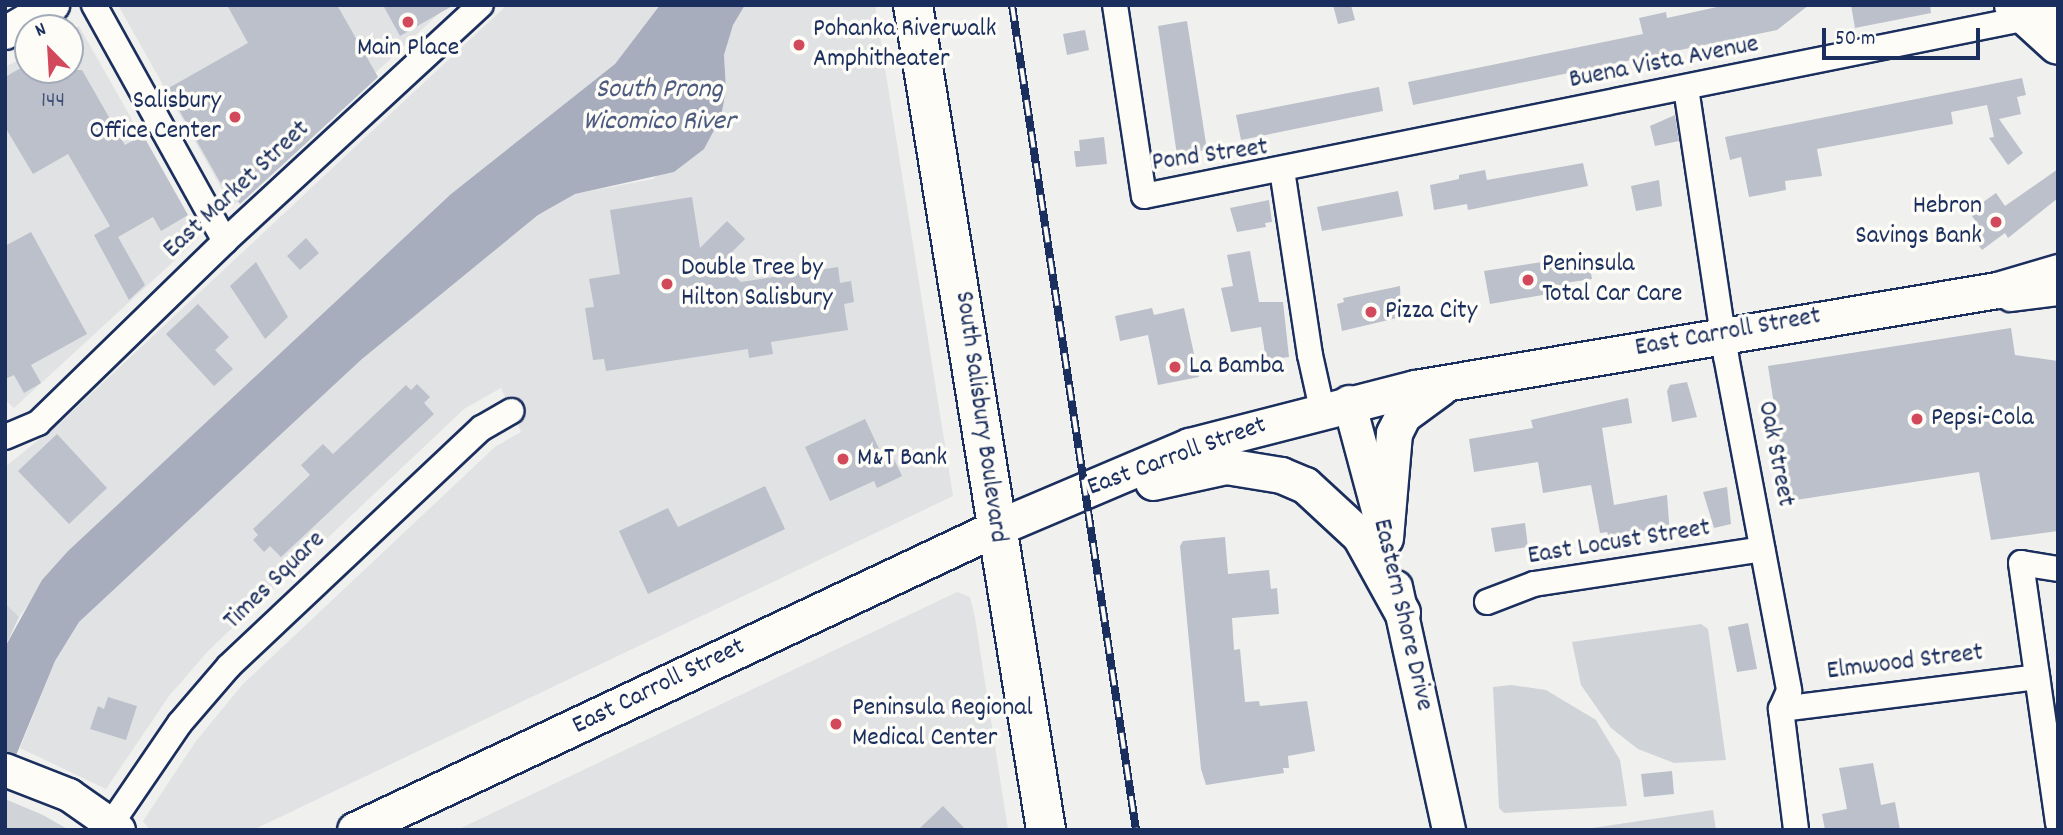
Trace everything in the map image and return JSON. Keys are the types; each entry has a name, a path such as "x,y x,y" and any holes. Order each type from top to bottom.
{"main road":[{"name":"South Salisbury Boulevard","path":"914,5 1046,830"},
{"path":"2033,13 2058,45"},
{"name":"East Carroll Street","path":"355,830 996,528 1189,446 1336,406 1448,382 1723,333 1968,294 2058,272"},
{"path":"1385,538 1394,433 1403,415 1448,382"},
{"path":"1111,478 1159,482 1195,470 1226,466 1281,475 1305,485 1360,536 1402,612"}],"street":[{"path":"5,33 52,5"},
{"path":"94,5 225,241"},
{"name":"East Market Street","path":"5,437 38,423 225,241 481,5"},
{"name":"Pond Street","path":"1115,5 1144,196 1282,170 1310,355 1336,406"},
{"name":"Buena Vista Avenue","path":"1282,170 1686,88 2033,13"},
{"name":"Oak Street","path":"1686,88 1723,333 1789,691 1781,709 1796,830"},
{"path":"1968,294 2001,301 2058,293"},
{"name":"Eastern Shore Drive","path":"1336,406 1385,538 1449,830"},
{"name":"Times Square","path":"115,827 180,723 229,666 482,428 512,411"},
{"name":"East Locust Street","path":"1487,602 1534,584 1762,549"},
{"path":"2058,569 2021,564 2058,823"},
{"name":"Elmwood Street","path":"1781,709 2037,677"},
{"path":"18,775 69,795 115,827"}],"shaded area":[{"path":"118,5 448,5 232,207"},
{"path":"507,5 660,5 615,64 451,194 68,551 19,617 5,603 5,467 62,421"},
{"path":"745,5 875,5 953,496 253,830 150,830 143,821 196,741 243,684 496,446 521,432 501,388 464,409 209,650 169,696 106,789 20,748 55,661 79,622 362,359 538,215 575,194 653,179 721,117 726,90 724,55 733,25"},
{"path":"84,35 199,238 14,408 5,400 5,67 14,62 14,84 84,84"},
{"name":"Peninsula Regional Medical Center","path":"957,592 970,597 975,618 1008,830 457,830"},
{"path":"5,603 19,617 5,647"},
{"path":"1701,624 1708,629 1726,760 1674,763 1638,749 1611,728 1581,685 1572,642"},
{"path":"1511,685 1546,690 1596,720 1620,760 1627,806 1504,813 1499,808 1493,687"},
{"path":"5,799 43,815 69,830 5,830"},
{"path":"1713,810 1716,830 1579,830"}],"water":[{"name":"South Prong Wicomico River","path":"660,5 745,5 733,25 724,55 726,90 721,117 704,149 674,172 575,194 538,215 362,359 79,622 55,661 5,782 5,647 42,580 68,551 451,194 615,64"}],"building":[{"path":"227,5 337,5 378,77 240,204 220,182 167,89 248,43"},
{"name":"Main Place","path":"383,5 454,5 400,36"},
{"path":"1333,5 1351,5 1355,20 1338,24"},
{"path":"1726,5 1809,5 1777,30 1413,105 1408,82 1643,34 1639,18 1666,12 1667,18"},
{"path":"1851,5 1930,5 1931,13 1855,28"},
{"path":"1187,21 1207,150 1177,155 1158,26"},
{"path":"1085,30 1089,50 1067,55 1063,34"},
{"path":"14,72 14,84 84,84 84,73 125,145 143,135 188,215 161,231 153,217 118,237 145,285 129,300 94,235 110,226 68,154 33,174 5,127 5,77"},
{"path":"2022,78 2026,95 2017,97 2021,114 1999,119 2023,153 2008,165 1989,138 1994,137 1987,105 1951,112 1953,124 1817,149 1822,176 1785,181 1786,190 1749,197 1741,157 1730,160 1725,137"},
{"path":"1379,87 1383,111 1241,140 1236,115"},
{"path":"1675,115 1679,141 1655,146 1650,126"},
{"path":"1104,137 1107,164 1076,167 1074,151 1080,151 1079,140"},
{"path":"1583,163 1588,186 1468,210 1467,204 1434,210 1430,185 1459,179 1459,175 1485,170 1487,180"},
{"path":"2058,169 2058,198 2008,238 2005,233 1982,250 1969,232 1979,226 1969,212 1996,193 2005,206"},
{"path":"1659,180 1662,206 1636,211 1631,186"},
{"path":"1398,191 1403,216 1322,231 1317,207"},
{"name":"Double Tree by Hilton Salisbury","path":"692,197 700,248 727,221 745,239 721,263 741,282 838,267 840,283 851,281 854,302 844,304 848,330 771,342 773,354 749,358 748,349 606,371 604,359 593,360 585,308 594,307 589,279 620,274 610,210"},
{"path":"1269,200 1272,222 1265,223 1266,227 1237,232 1230,208"},
{"path":"31,232 87,334 31,365 41,383 24,393 14,375 5,379 5,246"},
{"path":"306,238 319,253 300,270 287,256"},
{"path":"1250,251 1259,302 1283,302 1289,357 1266,360 1261,327 1231,332 1221,288 1233,286 1227,255"},
{"path":"1588,255 1592,279 1565,283 1566,291 1490,304 1484,271"},
{"path":"256,262 288,317 265,339 230,286"},
{"path":"1400,286 1401,317 1342,331 1337,304 1344,302 1343,298"},
{"path":"198,304 229,337 215,350 233,369 214,386 166,334"},
{"path":"1152,308 1154,315 1184,308 1199,377 1158,385 1148,335 1120,341 1115,316"},
{"name":"Pepsi-Cola","path":"2011,328 2015,355 2058,361 2058,531 1991,540 1979,472 1789,501 1768,366"},
{"path":"1687,382 1697,417 1672,422 1667,391 1670,385"},
{"path":"417,384 430,397 424,403 434,414 281,557 270,546 264,552 253,540 258,535 253,529 310,475 301,465 323,444 333,454 406,385 411,390"},
{"path":"1628,398 1632,423 1602,428 1614,505 1667,495 1670,535 1653,538 1648,530 1609,537 1607,532 1600,533 1591,485 1543,493 1538,462 1474,472 1469,439 1533,428 1531,420"},
{"path":"865,419 882,455 890,451 902,476 877,488 874,481 830,501 805,447"},
{"path":"57,434 107,488 69,524 18,471"},
{"path":"765,486 785,529 648,594 619,531 668,508 678,527"},
{"path":"1727,487 1731,524 1714,528 1703,492"},
{"path":"1525,523 1528,547 1495,552 1491,528"},
{"path":"1225,537 1228,574 1269,570 1271,589 1277,588 1279,614 1232,618 1234,650 1240,649 1245,702 1259,701 1260,706 1307,701 1315,751 1288,756 1289,768 1283,768 1284,773 1206,785 1201,769 1180,546 1183,541"},
{"path":"1748,623 1757,669 1737,672 1728,627"},
{"path":"108,697 137,706 126,740 90,729 98,706 104,709"},
{"path":"1873,763 1881,805 1895,802 1900,830 1825,830 1822,814 1847,809 1839,768"},
{"path":"1672,771 1674,794 1644,797 1641,774"},
{"path":"943,806 966,830 918,830"}],"railway":[{"path":"1012,5 1136,830"}],"place":[{"name":"Main Place","path":"408,22"},
{"name":"Pohanka Riverwalk Amphitheater","path":"799,45"},
{"name":"Salisbury Office Center","path":"235,117"},
{"name":"Hebron Savings Bank","path":"1996,222"},
{"name":"Peninsula Total Car Care","path":"1528,280"},
{"name":"Double Tree by Hilton Salisbury","path":"667,284"},
{"name":"Pizza City","path":"1371,312"},
{"name":"La Bamba","path":"1175,367"},
{"name":"Pepsi-Cola","path":"1917,419"},
{"name":"M&T Bank","path":"843,459"},
{"name":"Peninsula Regional Medical Center","path":"836,724"}]}
